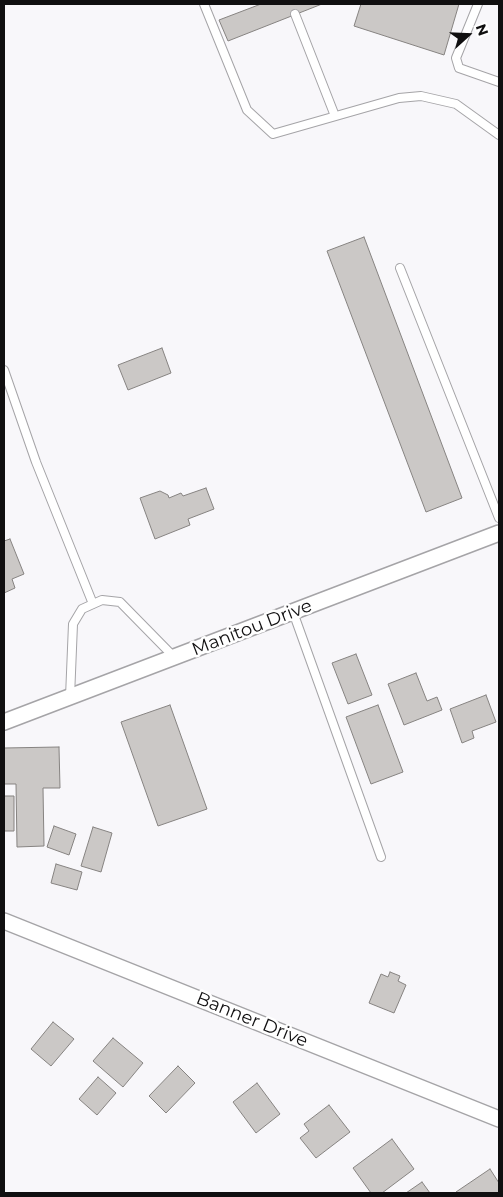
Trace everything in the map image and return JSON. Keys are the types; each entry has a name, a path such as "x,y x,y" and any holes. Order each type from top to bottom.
{"street":[{"name":"Manitou Drive","path":"4,722 499,532"},
{"name":"Banner Drive","path":"4,921 499,1119"}],"lane":[{"path":"204,4 247,110 273,134 399,98 421,96 456,104 499,135"},
{"path":"478,4 456,58 459,68 499,82"},
{"path":"295,14 335,116"},
{"path":"400,268 499,518"},
{"path":"4,370 36,462 93,604"},
{"path":"70,697 73,624 82,608 102,600 120,602 137,617 174,657"},
{"path":"293,612 381,857"}],"building":[{"path":"261,4 322,4 228,41 219,20"},
{"path":"361,4 459,4 444,55 354,26"},
{"path":"364,237 462,498 426,512 327,251"},
{"path":"162,348 171,373 128,390 118,365"},
{"path":"206,488 214,509 188,519 190,525 155,539 140,498 160,491 168,495 169,498 181,493 183,496"},
{"path":"10,539 24,574 12,579 15,588 4,593 4,541"},
{"path":"356,654 372,695 348,704 332,663"},
{"path":"416,673 427,701 437,697 442,710 404,725 388,684"},
{"path":"486,695 496,722 472,731 474,738 462,743 450,709"},
{"path":"170,705 207,809 158,826 121,722"},
{"path":"378,705 403,772 371,784 346,717"},
{"path":"59,747 60,788 43,788 44,846 17,847 16,784 4,784 4,748"},
{"path":"4,796 14,796 14,831 4,831"},
{"path":"54,826 76,834 69,855 47,847"},
{"path":"93,827 112,833 101,872 81,866"},
{"path":"56,864 82,872 77,890 51,883"},
{"path":"390,972 400,976 398,981 406,985 394,1013 369,1003 381,974 388,977"},
{"path":"53,1022 74,1039 51,1066 31,1049"},
{"path":"113,1038 143,1063 123,1087 93,1061"},
{"path":"178,1066 195,1083 166,1113 149,1096"},
{"path":"98,1077 116,1093 97,1115 79,1099"},
{"path":"257,1083 280,1114 256,1133 233,1102"},
{"path":"329,1105 350,1132 316,1158 300,1138 309,1131 304,1124"},
{"path":"392,1139 414,1169 382,1193 371,1193 353,1168"},
{"path":"490,1169 499,1183 499,1193 456,1192"},
{"path":"422,1182 430,1193 406,1193"}]}
